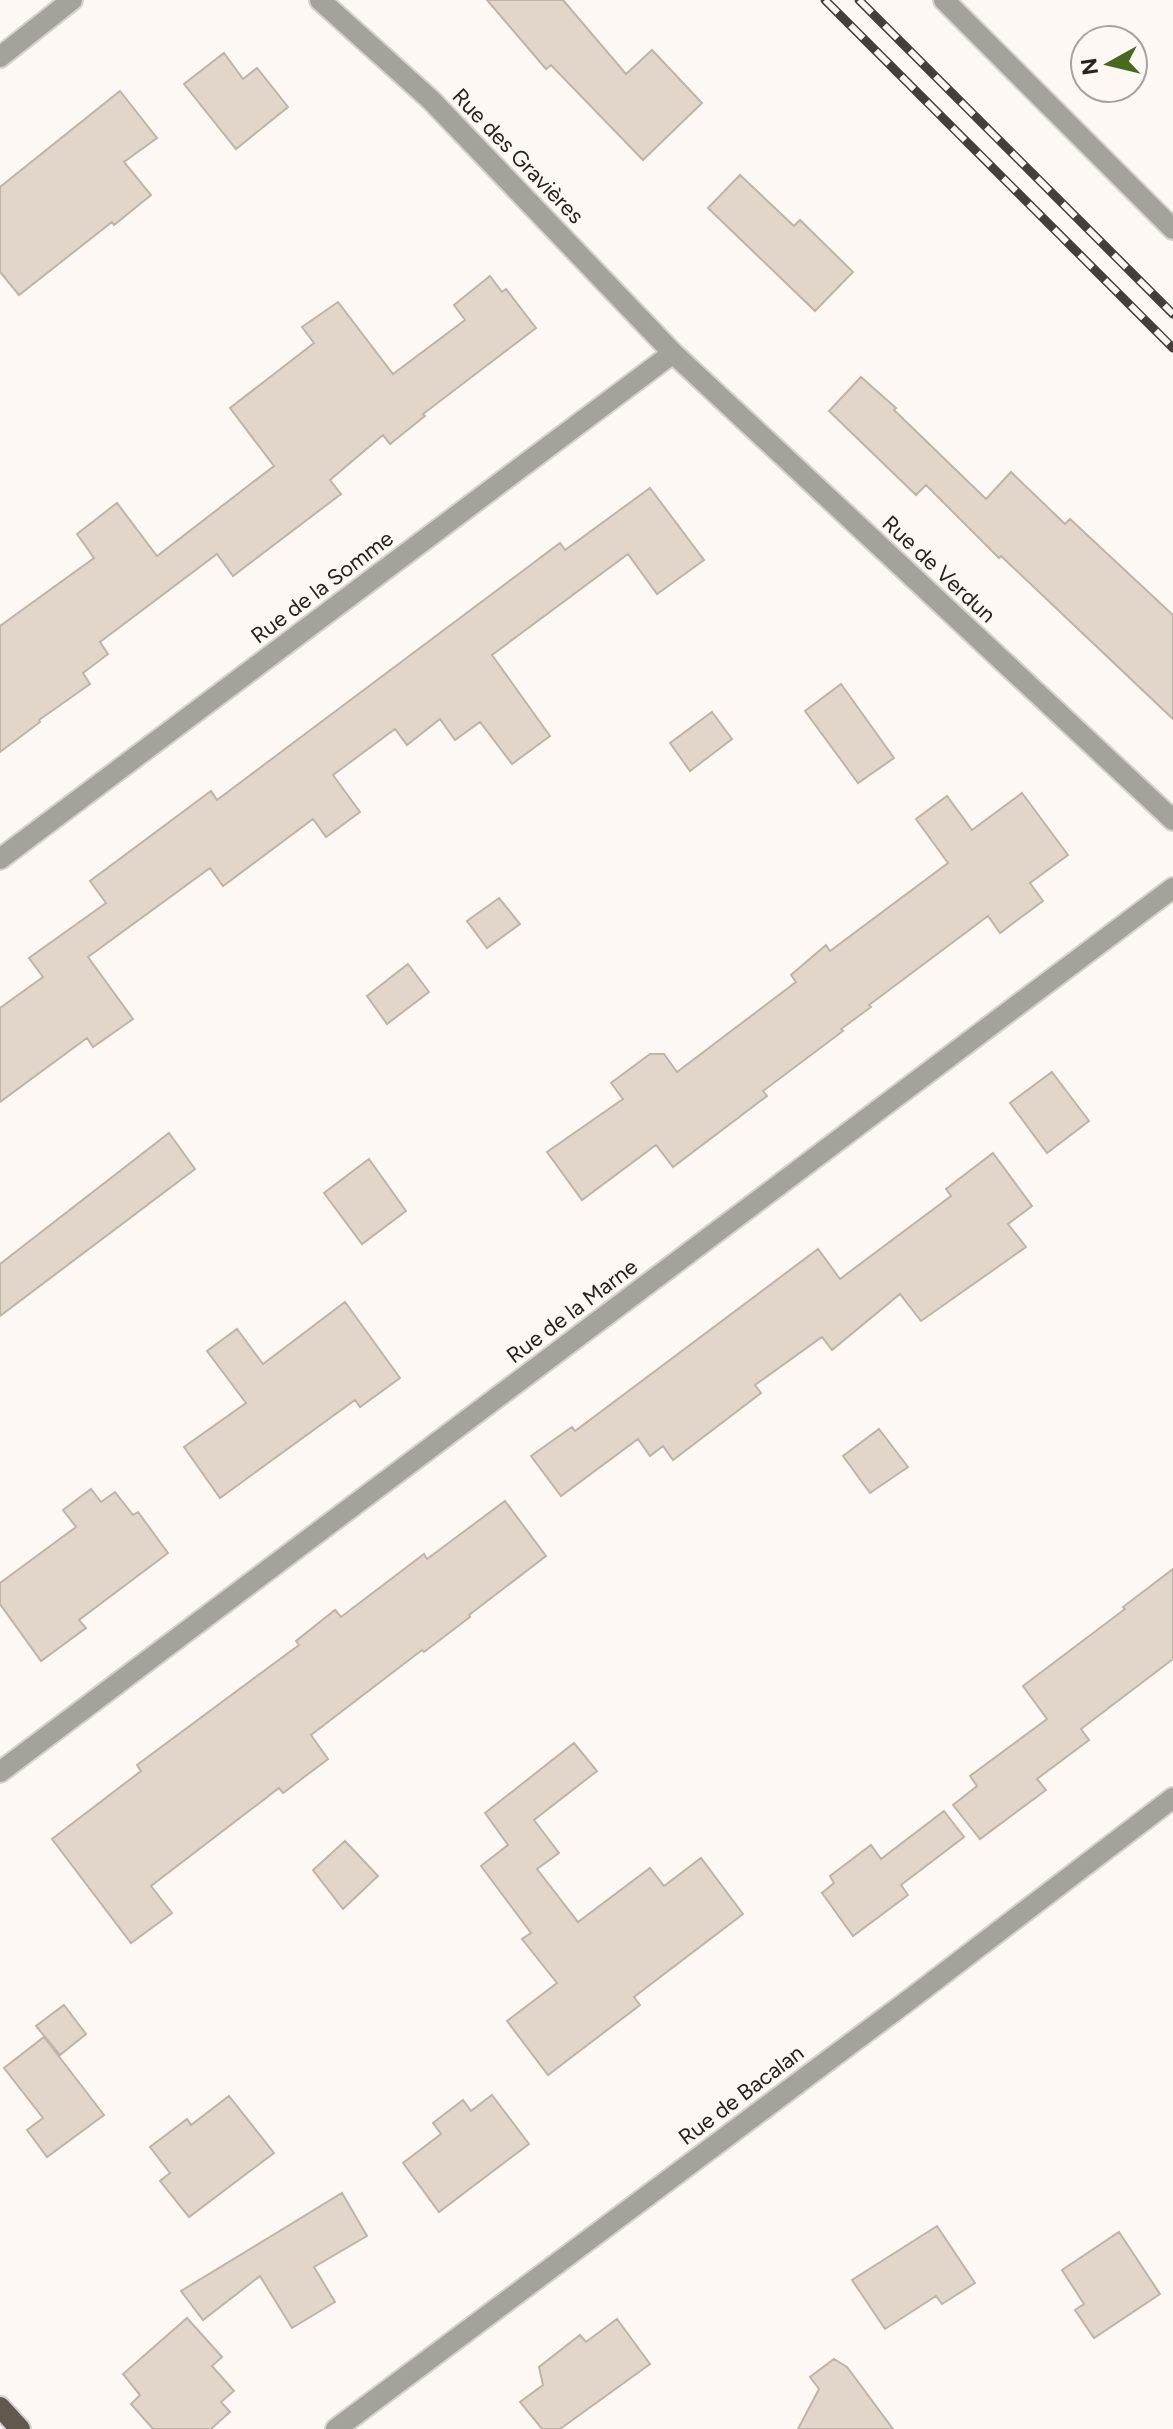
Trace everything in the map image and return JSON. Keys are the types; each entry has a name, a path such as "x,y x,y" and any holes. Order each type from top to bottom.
{"main road":[{"path":"0,2407 20,2429"}],"street":[{"path":"0,57 72,0"},
{"name":"Rue des Gravières","path":"320,0 431,100 673,353"},
{"path":"944,0 1173,229"},
{"name":"Rue de Verdun","path":"673,353 1173,820"},
{"name":"Rue de la Somme","path":"0,859 673,353"},
{"name":"Rue de la Marne","path":"0,1772 1173,888"},
{"name":"Rue de Bacalan","path":"336,2429 1173,1798"}],"building":[{"path":"487,0 563,0 626,74 652,50 702,103 643,160 551,65 546,69"},
{"path":"224,53 243,79 257,68 288,107 236,149 184,84"},
{"path":"120,91 157,138 124,162 151,195 19,295 0,272 0,187"},
{"path":"740,175 794,226 800,220 853,272 815,311 708,208"},
{"path":"490,276 502,292 506,289 536,328 423,414 425,416 390,444 383,435 330,480 341,494 233,576 217,554 100,642 108,654 83,673 90,684 0,752 0,626 94,558 77,534 117,503 157,556 274,466 230,408 314,343 302,327 338,302 393,374 465,320 454,305"},
{"path":"861,377 986,499 1011,472 1065,524 1070,519 1173,615 1173,719 1001,556 999,558 926,485 916,495 829,411"},
{"path":"650,488 704,560 657,594 628,554 492,655 550,736 512,764 480,722 455,740 440,719 407,745 395,729 333,775 360,812 326,837 313,819 223,886 210,868 88,957 133,1019 93,1047 87,1038 0,1102 0,1008 43,977 29,958 106,903 90,881 211,791 217,800 560,543 565,550"},
{"path":"841,684 894,758 858,783 805,711"},
{"path":"712,712 732,739 690,771 670,743"},
{"path":"1022,793 1068,855 1030,883 1043,901 1000,933 988,916 869,1005 871,1007 841,1029 843,1031 763,1091 767,1096 673,1167 656,1145 582,1200 547,1152 623,1099 611,1083 650,1054 664,1054 677,1072 796,982 791,975 826,945 830,951 948,863 916,819 947,796 972,830"},
{"path":"499,898 520,924 487,948 467,921"},
{"path":"408,964 429,992 387,1024 367,996"},
{"path":"1052,1072 1089,1121 1047,1153 1010,1103"},
{"path":"169,1133 195,1169 0,1316 0,1264"},
{"path":"993,1153 1032,1206 1008,1224 1026,1247 921,1321 900,1294 832,1350 822,1337 755,1385 761,1393 673,1460 663,1446 650,1456 638,1439 561,1496 531,1456 572,1427 575,1431 818,1249 840,1279 951,1196 946,1189"},
{"path":"369,1159 406,1211 362,1244 324,1193"},
{"path":"345,1302 400,1378 360,1407 355,1400 220,1498 184,1447 246,1403 207,1351 237,1329 263,1364"},
{"path":"879,1429 908,1467 870,1493 843,1456"},
{"path":"91,1489 101,1502 115,1492 133,1515 138,1512 168,1553 79,1620 86,1628 41,1661 0,1604 0,1583 76,1527 63,1510"},
{"path":"505,1501 546,1556 470,1617 311,1735 328,1759 283,1793 279,1788 151,1886 172,1913 131,1943 52,1839 141,1771 137,1765 299,1645 296,1641 335,1610 341,1617 424,1554 427,1559"},
{"path":"1173,1569 1173,1659 1081,1729 1089,1740 1037,1779 1046,1790 980,1839 953,1805 977,1786 970,1776 1047,1719 1023,1686"},
{"path":"574,1743 597,1771 534,1820 559,1853 537,1869 578,1922 650,1868 664,1886 701,1858 743,1914 634,1997 640,2005 548,2075 507,2021 557,1983 522,1939 531,1933 481,1866 508,1845 485,1813"},
{"path":"944,1811 964,1837 901,1885 908,1895 853,1936 822,1893 834,1883 830,1876 871,1845 881,1859"},
{"path":"345,1841 378,1876 343,1909 313,1870"},
{"path":"64,2005 86,2034 60,2055 36,2026"},
{"path":"44,2037 104,2115 47,2157 27,2130 43,2118 4,2068"},
{"path":"492,2095 529,2144 439,2212 403,2163 441,2134 433,2123 463,2100 471,2111"},
{"path":"229,2096 274,2153 189,2217 160,2181 170,2173 150,2147 187,2119 191,2125"},
{"path":"342,2193 367,2236 314,2267 335,2302 292,2328 260,2276 203,2320 181,2291"},
{"path":"937,2226 975,2283 942,2304 936,2296 885,2329 852,2280"},
{"path":"1119,2232 1160,2294 1094,2338 1075,2310 1084,2304 1062,2270"},
{"path":"187,2318 222,2357 212,2366 234,2391 221,2402 230,2412 211,2429 153,2429 131,2404 140,2395 123,2374"},
{"path":"617,2319 650,2364 560,2429 542,2429 520,2402 543,2385 539,2367 580,2335 586,2342"},
{"path":"834,2359 847,2367 893,2429 798,2429 819,2389 810,2377"}],"railway":[{"path":"825,0 1173,348"},
{"path":"859,0 1173,314"}]}
